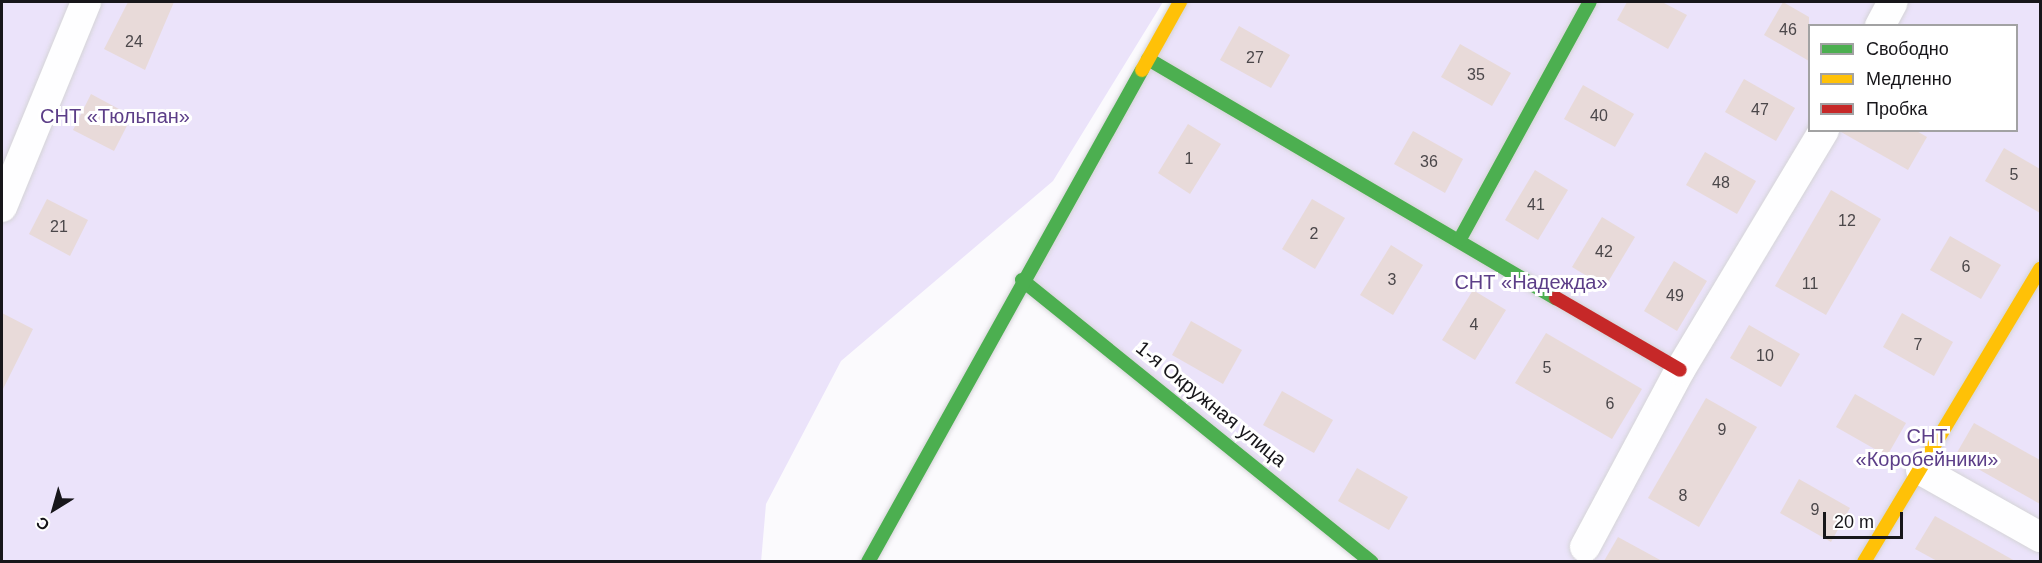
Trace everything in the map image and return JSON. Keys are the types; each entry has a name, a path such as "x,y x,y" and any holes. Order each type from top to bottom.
{"street":[{"path":"2,207 86,2"},
{"path":"868,561 1022,280 1180,2"},
{"path":"1460,239 1590,2"},
{"path":"1881,24 1893,2"},
{"path":"1148,59 1460,239 1680,370"},
{"path":"1585,547 1680,370 1823,132"},
{"path":"1864,561 1921,470 2040,268"},
{"name":"1-я Окружная улица","path":"1022,280 1372,561"},
{"path":"1921,470 2040,537"}],"green space":[{"name":"СНТ «Тюльпан»","path":"2,2 1163,2 1053,181 841,361 766,504 761,562 2,561"},
{"name":"СНТ «Надежда»","path":"1180,2 2040,2 2040,561 1370,561 1022,280"}],"building":[{"path":"128,2 174,2 145,70 104,49"},
{"path":"1627,2 1662,2 1687,15 1668,49 1617,20"},
{"path":"1783,2 1809,17 1808,60 1764,35"},
{"path":"1239,26 1290,55 1271,88 1220,60"},
{"path":"1460,44 1511,73 1492,106 1441,77"},
{"path":"1744,79 1795,108 1776,141 1725,112"},
{"path":"1583,85 1634,114 1615,147 1564,119"},
{"path":"91,94 132,116 114,151 73,130"},
{"path":"1188,124 1221,144 1190,194 1158,173"},
{"path":"1413,131 1463,159 1445,193 1394,164"},
{"path":"1841,132 1918,132 1927,137 1908,170"},
{"path":"2004,148 2040,169 2040,213 1985,181"},
{"path":"1705,152 1756,181 1737,214 1686,185"},
{"path":"1535,170 1568,190 1538,240 1505,220"},
{"path":"1831,190 1881,219 1826,315 1775,286"},
{"path":"47,199 88,220 70,256 29,234"},
{"path":"1312,199 1345,218 1315,269 1282,249"},
{"path":"1602,217 1635,237 1605,287 1572,267"},
{"path":"1950,236 2001,265 1981,299 1930,270"},
{"path":"1391,245 1423,265 1393,315 1360,295"},
{"path":"1674,261 1707,281 1677,331 1644,311"},
{"path":"1473,290 1506,310 1475,360 1442,340"},
{"path":"2,313 33,329 2,391"},
{"path":"1902,313 1953,342 1934,376 1883,347"},
{"path":"1191,321 1242,350 1223,384 1172,355"},
{"path":"1749,325 1800,354 1781,387 1730,358"},
{"path":"1546,333 1642,389 1612,439 1515,383"},
{"path":"1282,391 1333,420 1314,453 1263,425"},
{"path":"1855,394 1906,423 1887,456 1836,427"},
{"path":"1706,398 1757,427 1699,527 1648,498"},
{"path":"1974,423 2040,460 2040,504 1955,456"},
{"path":"1357,468 1408,497 1389,530 1338,501"},
{"path":"1799,479 1850,508 1831,542 1780,513"},
{"path":"1935,516 2015,561 1937,561 1915,549"},
{"path":"1618,537 1662,561 1604,561"}],"traffic: fast":[{"path":"1460,239 1590,2"},
{"path":"1148,59 1556,298"},
{"path":"868,562 1142,70"},
{"path":"1022,280 1372,562"}],"traffic: slow":[{"path":"1142,70 1180,2"},
{"path":"1864,562 2040,269"}],"traffic: jam":[{"path":"1556,298 1680,370"}],"park label":[{"name":"СНТ «Коробейники»","path":"1927,448"}]}
